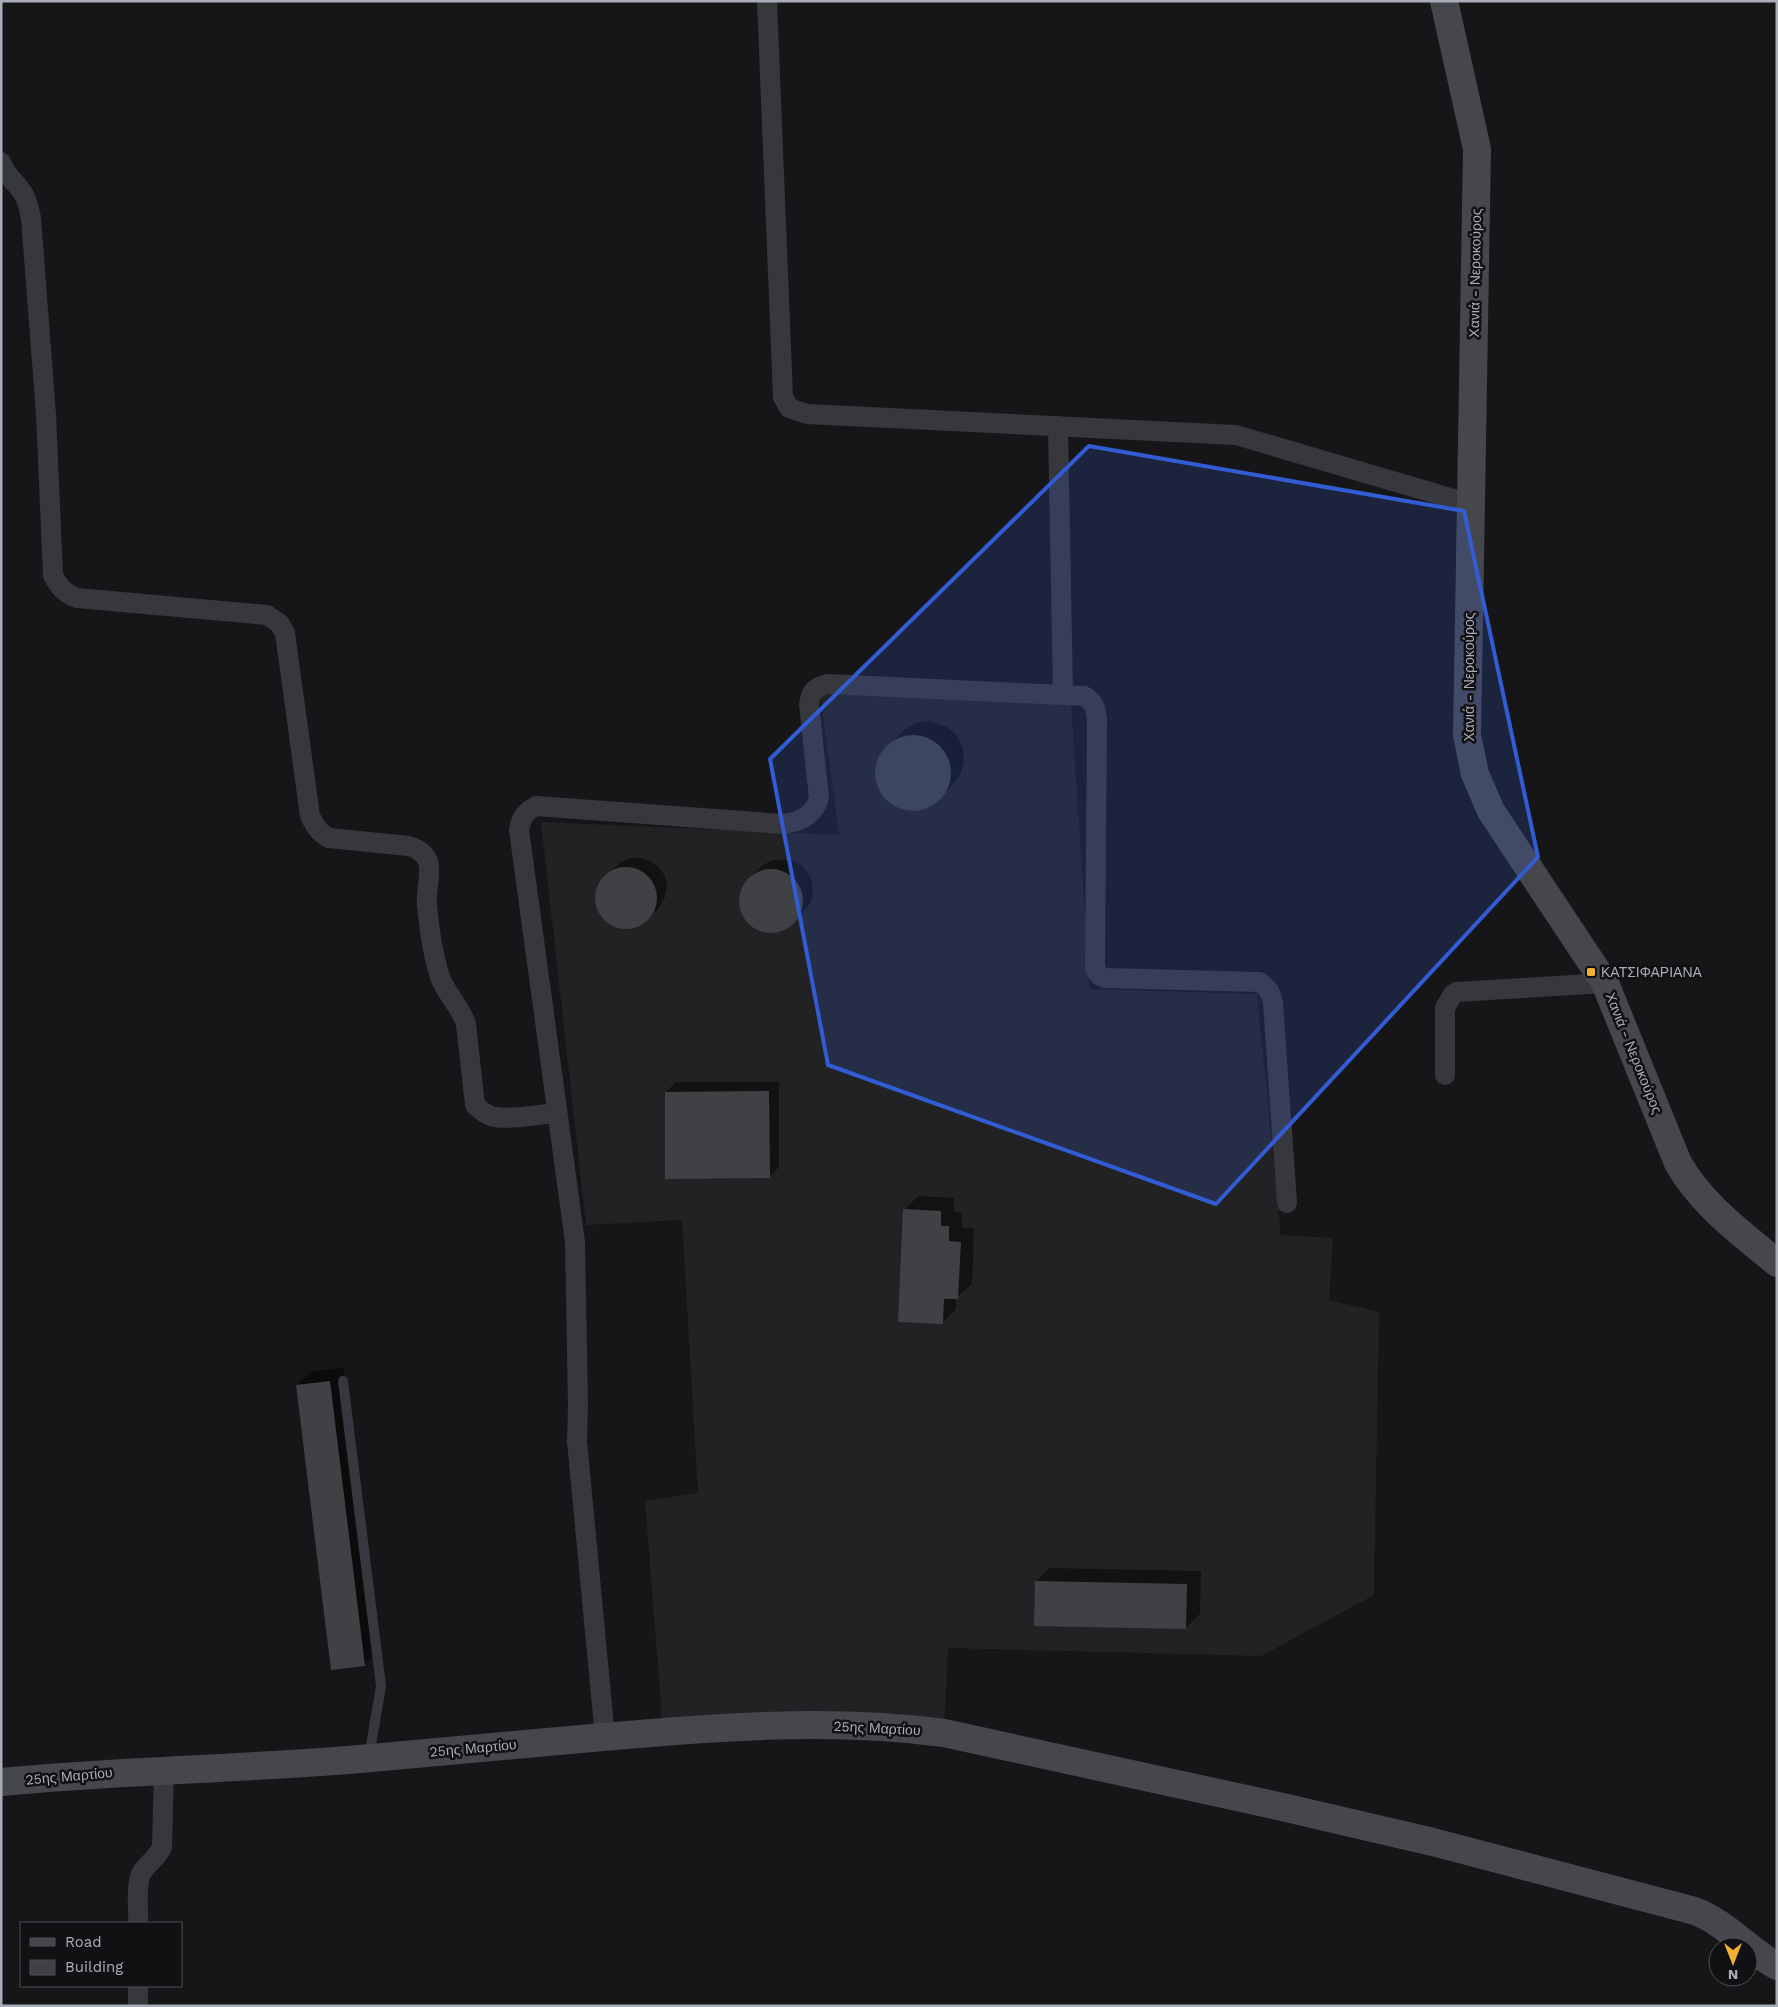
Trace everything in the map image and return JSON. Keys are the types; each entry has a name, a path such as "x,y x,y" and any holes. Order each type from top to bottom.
{"main road":[{"name":"Χανιά - Νεροκούρος","path":"1444,1 1477,149 1467,736 1475,774 1491,811 1605,983 1678,1163 1687,1179 1706,1202 1777,1263"},
{"name":"25ης Μαρτίου","path":"1,1782 73,1775 369,1758 755,1726 900,1727 944,1733 1423,1840 1695,1911 1712,1917 1762,1958 1777,1966"}],"street":[{"path":"767,1 783,397 789,408 807,414 1236,435 1471,504"},
{"path":"1,162 7,174 23,193 29,204 31,218 46,414 53,575 58,585 66,594 77,598 267,615 279,622 285,632 310,816 315,827 321,834 329,838 409,846 419,849 425,854 429,866 427,903 433,946 441,978 463,1013 466,1024 475,1105 482,1112 491,1116 503,1117 557,1113"},
{"path":"1058,426 1063,694"},
{"path":"605,1737 577,1441 575,1242 519,830 521,820 526,811 536,806 783,824 796,823 816,809 819,798 809,704 811,694 818,686 828,684 1063,694 1084,696 1090,699 1096,708 1095,969 1099,975 1106,978 1259,982 1265,985 1271,994 1273,1003 1287,1203"},
{"path":"1445,1076 1445,1008 1453,994 1458,992 1605,983"},
{"path":"138,1922 139,1880 145,1869 158,1856 162,1847 164,1770"},
{"path":"138,1987 138,2006"}],"lane":[{"path":"343,1381 381,1686 369,1758"}],"highlighted area":[{"path":"1089,446 1464,511 1538,857 1216,1204 828,1065 770,759"}],"shaded area":[{"path":"820,692 1071,703 1090,989 1257,994 1281,1235 1333,1238 1329,1300 1379,1312 1374,1595 1261,1656 948,1648 944,1733 663,1731 645,1501 698,1493 682,1220 586,1225 541,822 839,835"}],"building":[{"path":"913,735 927,738 940,746 948,759 951,773 948,787 940,800 927,808 913,811 899,808 886,800 878,787 875,773 878,759 886,746 899,738"},
{"path":"626,867 643,872 648,876 652,881 657,898 652,915 648,920 643,924 626,929 609,924 604,920 600,915 595,898 600,881 604,876 609,872"},
{"path":"765,869 777,869 794,878 801,889 803,901 801,913 794,924 777,933 765,933 753,928 744,919 739,907 739,895 744,883 753,874"},
{"path":"769,1091 770,1178 665,1179 665,1092"},
{"path":"903,1209 941,1211 941,1226 949,1226 949,1241 961,1242 958,1299 944,1299 943,1324 898,1322"},
{"path":"330,1381 365,1666 331,1670 296,1385"},
{"path":"1035,1581 1187,1584 1186,1629 1034,1626"}],"place":[{"name":"ΚΑΤΣΙΦΑΡΙΑΝΑ","path":"1591,972"}]}
